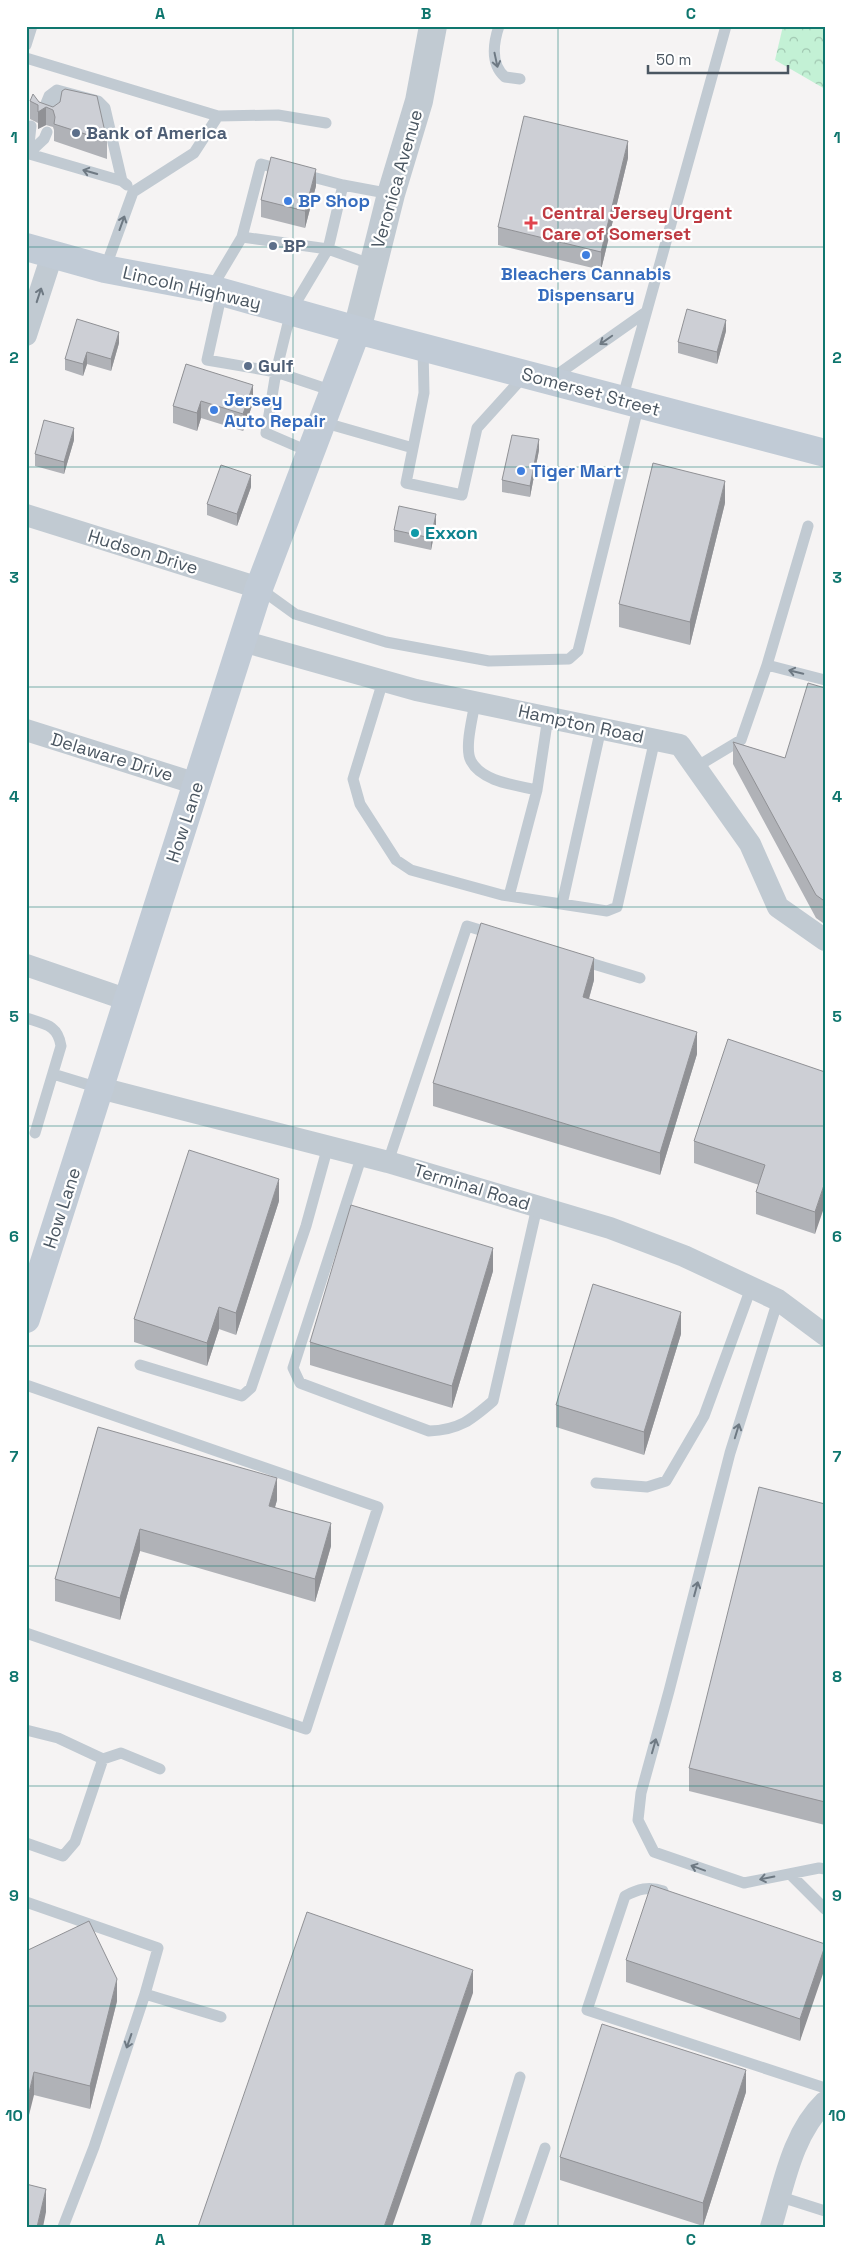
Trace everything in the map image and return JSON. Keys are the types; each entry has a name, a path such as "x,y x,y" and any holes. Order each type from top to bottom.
{"main road":[{"name":"Lincoln Highway","path":"39,251 105,269 217,290 357,330"},
{"name":"Somerset Street","path":"357,330 825,453"},
{"name":"How Lane","path":"26,1318 259,588 357,330"}],"street":[{"name":"Veronica Avenue","path":"357,330 392,194 419,100 433,26"},
{"path":"26,335 39,251"},
{"name":"Hudson Drive","path":"26,515 259,588"},
{"name":"Hampton Road","path":"242,641 416,690 680,745 750,844 778,907 825,940"},
{"name":"Delaware Drive","path":"26,730 197,784"},
{"path":"26,965 128,1000"},
{"name":"Terminal Road","path":"100,1088 388,1162 610,1228 684,1256 778,1300 825,1335"},
{"path":"771,2227 800,2134 816,2111 825,2102"}],"lane":[{"path":"26,45 32,26"},
{"path":"499,26 494,58 496,65 505,77 520,80"},
{"path":"259,588 295,614 386,642 489,661 569,658 578,652 631,402 646,312 726,26"},
{"path":"26,58 218,116 278,115 326,123"},
{"path":"71,94 43,114 49,96 57,90 98,101 104,108 122,181"},
{"path":"105,269 133,192 194,153 218,116"},
{"path":"39,129 27,153 122,181 133,192"},
{"path":"333,391 276,372 207,360 217,290 242,237 261,164 343,185 392,194"},
{"path":"310,452 266,433 276,372 291,311 328,249 343,185"},
{"path":"242,237 328,249 373,265"},
{"path":"423,348 424,392 406,483 462,495 477,428 537,378 646,312"},
{"path":"322,422 413,448"},
{"path":"696,767 741,740 808,526"},
{"path":"766,665 825,680"},
{"path":"382,681 353,779 360,804 396,860 411,870 509,896 607,911 618,907 655,739"},
{"path":"475,702 468,743 470,760 487,777 537,790"},
{"path":"509,896 537,790 548,717"},
{"path":"562,904 601,728"},
{"path":"388,1162 467,926 503,937"},
{"path":"567,956 640,978"},
{"path":"26,1018 52,1027 60,1035 61,1046 36,1133"},
{"path":"53,1074 100,1088"},
{"path":"140,1365 242,1396 251,1388 306,1226 328,1146"},
{"path":"362,1155 293,1368 300,1383 429,1431 448,1430 471,1421 492,1401 536,1207"},
{"path":"596,1483 648,1487 666,1482 704,1416 750,1288"},
{"path":"778,1300 730,1454 670,1691 641,1793 638,1820 654,1852 744,1883 819,1868 825,1869"},
{"path":"26,1385 378,1507 306,1729 26,1632"},
{"path":"26,1730 58,1738 103,1759 121,1752 160,1769"},
{"path":"26,1843 63,1856 75,1842 103,1759"},
{"path":"790,1874 825,1909"},
{"path":"675,1895 656,1889 638,1889 625,1896 587,2010 825,2088"},
{"path":"26,1902 158,1948 145,1994 94,2147 63,2227"},
{"path":"145,1994 221,2016"},
{"path":"475,2227 520,2077"},
{"path":"518,2227 545,2148"},
{"path":"781,2197 825,2211"}],"green space":[{"path":"783,26 825,26 825,89 775,60"}],"building":[{"path":"65,89 97,96 107,141 54,124 53,110 46,107 38,112 38,105 30,101 33,94 39,102 53,107 60,102 62,91"},
{"path":"524,116 628,141 601,252 498,227"},
{"path":"271,157 316,169 305,211 261,200"},
{"path":"687,309 726,320 717,352 678,342"},
{"path":"77,319 119,332 111,359 87,352 83,364 65,359"},
{"path":"186,364 253,385 243,414 201,401 197,413 173,406"},
{"path":"44,420 74,428 64,462 35,454"},
{"name":"Tiger Mart","path":"512,435 539,439 530,486 502,480"},
{"path":"653,463 725,481 690,622 619,604"},
{"path":"221,465 251,475 237,514 207,504"},
{"path":"399,506 436,514 431,538 394,530"},
{"path":"808,683 825,688 825,895 823,900 816,895 733,742 785,758"},
{"path":"481,923 594,958 583,997 697,1032 660,1153 433,1083"},
{"path":"728,1039 825,1072 825,1182 815,1212 756,1192 765,1165 694,1141"},
{"path":"189,1150 279,1179 236,1313 219,1307 207,1343 134,1319"},
{"path":"351,1205 493,1248 452,1386 310,1342"},
{"path":"593,1284 681,1312 644,1432 556,1405"},
{"path":"98,1427 277,1478 269,1506 331,1523 315,1579 140,1529 120,1598 55,1579"},
{"path":"759,1487 825,1504 825,1802 689,1768"},
{"path":"651,1885 825,1944 800,2019 626,1960"},
{"path":"307,1912 473,1970 384,2227 198,2227"},
{"path":"89,1921 117,1979 90,2086 34,2072 26,2105 26,1951"},
{"path":"602,2024 746,2070 703,2203 560,2157"},
{"path":"26,2184 46,2189 37,2227 26,2227"}],"place":[{"name":"Bank of America","path":"76,133"},
{"name":"BP Shop","path":"288,201"},
{"name":"Central Jersey Urgent Care of Somerset","path":"531,223"},
{"name":"BP","path":"273,246"},
{"name":"Bleachers Cannabis Dispensary","path":"586,255"},
{"name":"Gulf","path":"248,366"},
{"name":"Jersey Auto Repair","path":"214,410"},
{"name":"Tiger Mart","path":"521,471"},
{"name":"Exxon","path":"415,533"}]}
